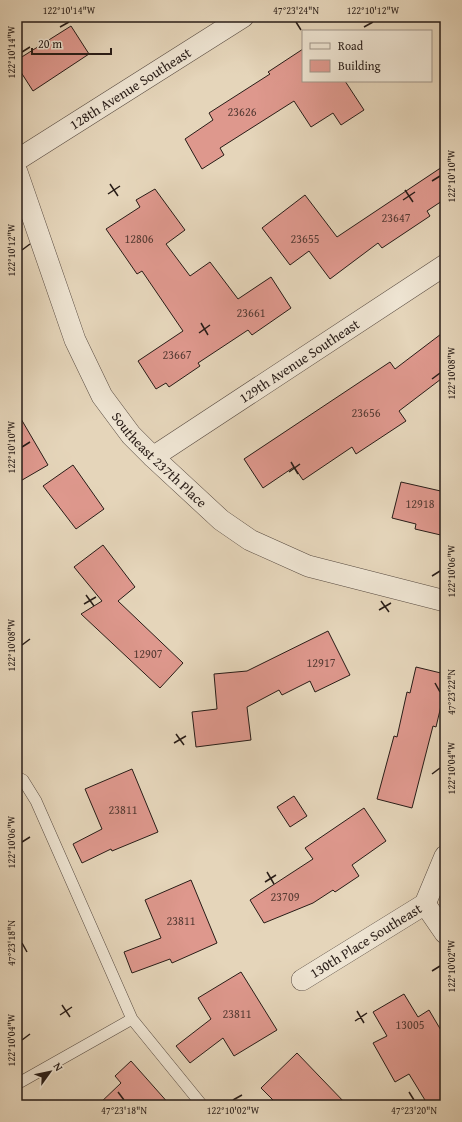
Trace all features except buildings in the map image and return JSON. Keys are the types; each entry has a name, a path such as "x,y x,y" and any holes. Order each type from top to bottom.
{"street":[{"name":"128th Avenue Southeast","path":"17,160 243,17"},
{"name":"Southeast 237th Place","path":"17,172 75,340 102,396 131,435 153,458 221,520 250,540 308,566 445,601"},
{"name":"129th Avenue Southeast","path":"153,458 445,265"},
{"name":"130th Place Southeast","path":"302,980 425,904 445,856"},
{"path":"425,904 445,933"}],"lane":[{"path":"17,777 22,780 36,801 132,1020 202,1105"},
{"path":"17,1084 132,1020"}]}
